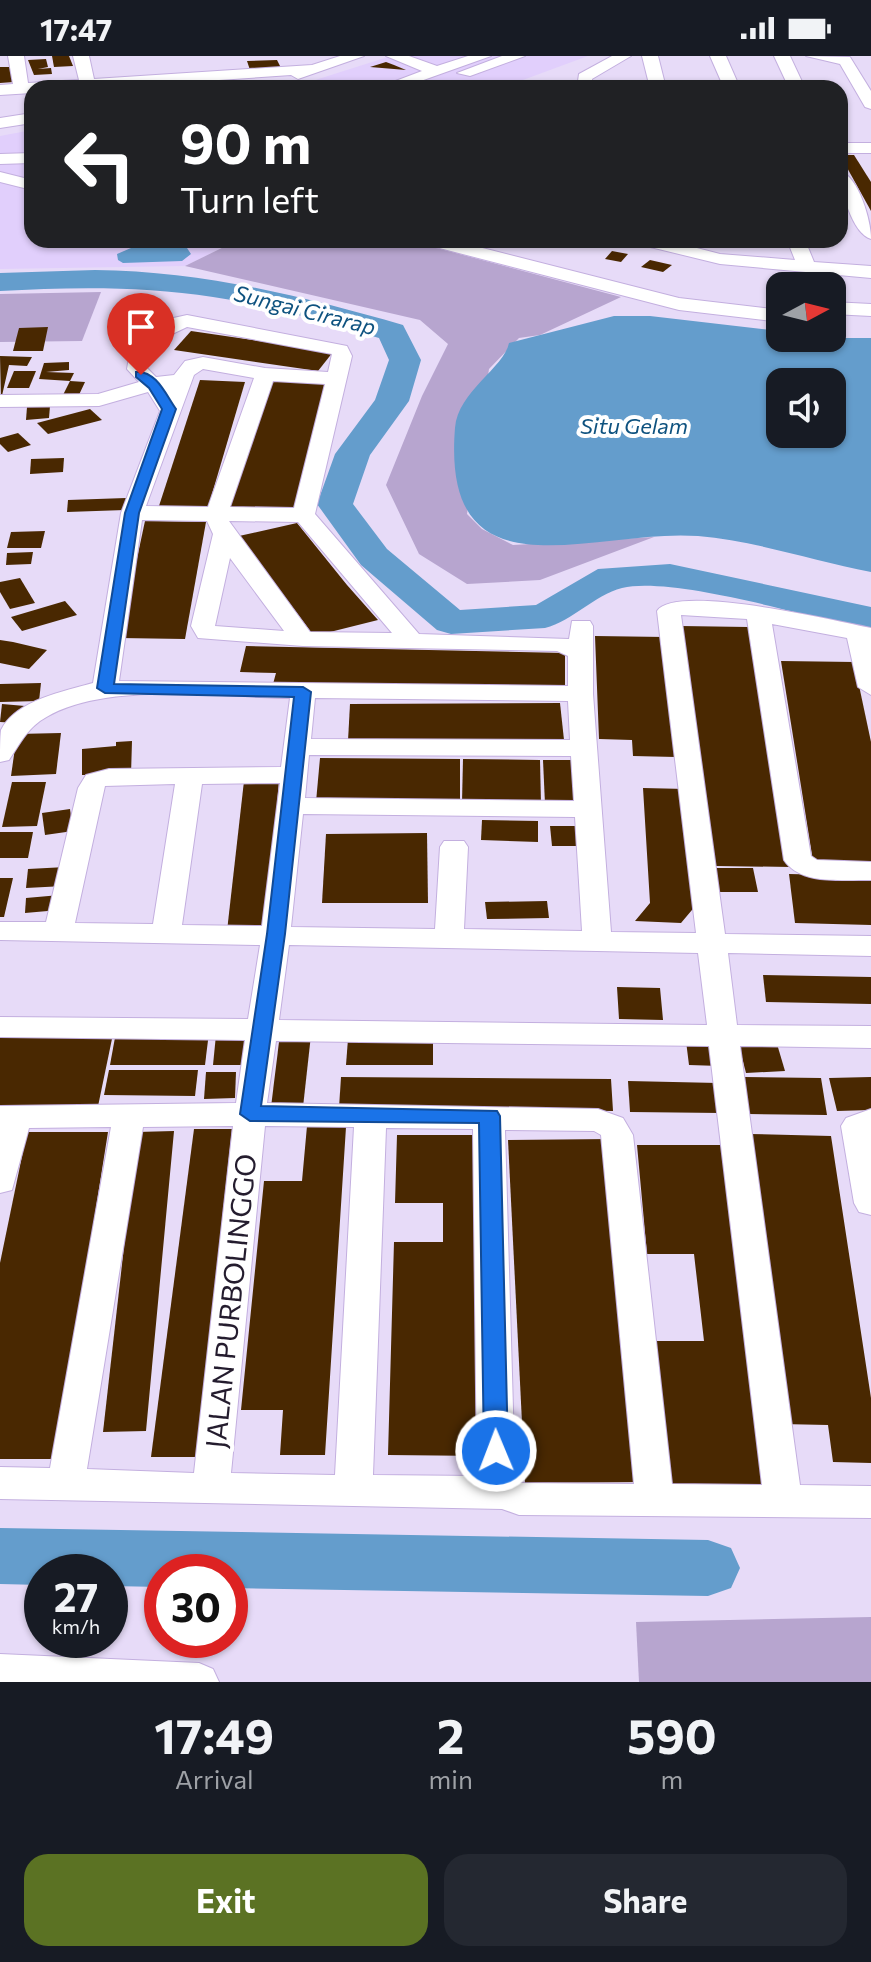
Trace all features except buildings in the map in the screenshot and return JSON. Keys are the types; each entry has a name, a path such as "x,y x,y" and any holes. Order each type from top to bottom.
{"street":[{"path":"16,56 21,88"},
{"path":"81,56 87,80"},
{"path":"215,56 226,80"},
{"path":"394,56 437,74 483,56"},
{"path":"430,80 461,56"},
{"path":"415,80 517,56"},
{"path":"584,80 588,74 623,56"},
{"path":"650,56 656,80"},
{"path":"718,56 728,80"},
{"path":"782,56 793,80"},
{"path":"814,56 839,58 849,64 871,104"},
{"path":"281,80 352,57"},
{"path":"112,80 155,73 221,74 284,63 316,69"},
{"path":"0,90 24,88"},
{"path":"0,116 24,115"},
{"path":"0,123 24,117"},
{"path":"848,148 871,148"},
{"path":"0,159 24,158"},
{"path":"0,169 24,169"},
{"path":"0,177 24,183"},
{"path":"848,191 871,234"},
{"path":"461,248 679,304 766,314"},
{"path":"523,248 696,293 766,302"},
{"path":"676,248 720,259 871,272"},
{"path":"716,248 720,259"},
{"path":"799,248 807,268"},
{"path":"846,309 871,310"},
{"path":"169,409 154,386 137,369 139,344 183,321 333,346 342,354 304,515"},
{"path":"846,321 871,323"},
{"path":"105,688 132,513 185,373 192,365 203,363 265,374 336,379"},
{"path":"0,401 99,400 154,386 185,373"},
{"path":"265,374 220,525 204,631 216,636 303,639 560,644 581,639 580,694 597,940"},
{"path":"132,513 220,525 304,515"},
{"path":"304,515 411,640"},
{"path":"220,525 303,639"},
{"path":"783,1500 669,611 675,607 693,607 758,614 865,635 871,687"},
{"path":"758,614 798,860 816,870 871,871"},
{"path":"1,751 26,718 42,707 105,688 580,694"},
{"name":"JALAN PURBOLINGGO","path":"211,1489 250,1114 276,934 303,692"},
{"path":"298,747 584,748"},
{"path":"58,932 93,784 105,777 293,775"},
{"path":"166,936 190,776"},
{"path":"291,806 588,809"},
{"path":"449,937 454,847"},
{"path":"0,931 871,946"},
{"path":"0,1027 871,1037"},
{"path":"353,1491 356,1484 371,1115"},
{"path":"0,1181 8,1116 489,1116 598,1120 612,1126 617,1135 655,1501"},
{"path":"489,1116 496,1481 503,1493"},
{"path":"66,1484 129,1117"},
{"path":"871,1121 857,1126 871,1203"},
{"path":"0,1483 503,1493 519,1499 871,1502"},
{"path":"0,1673 199,1682"}],"shaded area":[{"path":"391,56 588,56 523,80 315,80"},
{"path":"24,132 24,248 222,248 185,266 0,269 0,136"},
{"path":"222,248 437,248 621,297 540,335 519,338 489,369 467,514 482,529 513,545 654,537 540,580 467,584 419,554 386,485 422,396 448,344 420,320 185,266"},
{"path":"101,292 82,341 0,342 0,294"},
{"path":"871,1617 871,1682 639,1682 636,1622"}],"water":[{"path":"131,248 187,248 191,254 182,261 123,263 118,260 117,254"},
{"name":"Situ Gelam","path":"614,316 650,316 766,329 766,352 846,352 846,338 871,338 871,572 763,547 698,536 532,545 498,537 472,518 457,483 455,428 464,403 509,343"}],"waterway":[{"name":"Sungai Cirarap","path":"0,282 95,279 189,284 266,298 392,332 405,360 392,401 353,454 335,504 374,557 451,622 545,616 612,577 670,575 871,619"},
{"path":"0,1556 708,1568"}],"route":[{"path":"141,375 154,386 169,409 132,513 105,688 303,692 276,934 250,1114 489,1116 496,1451"}]}
